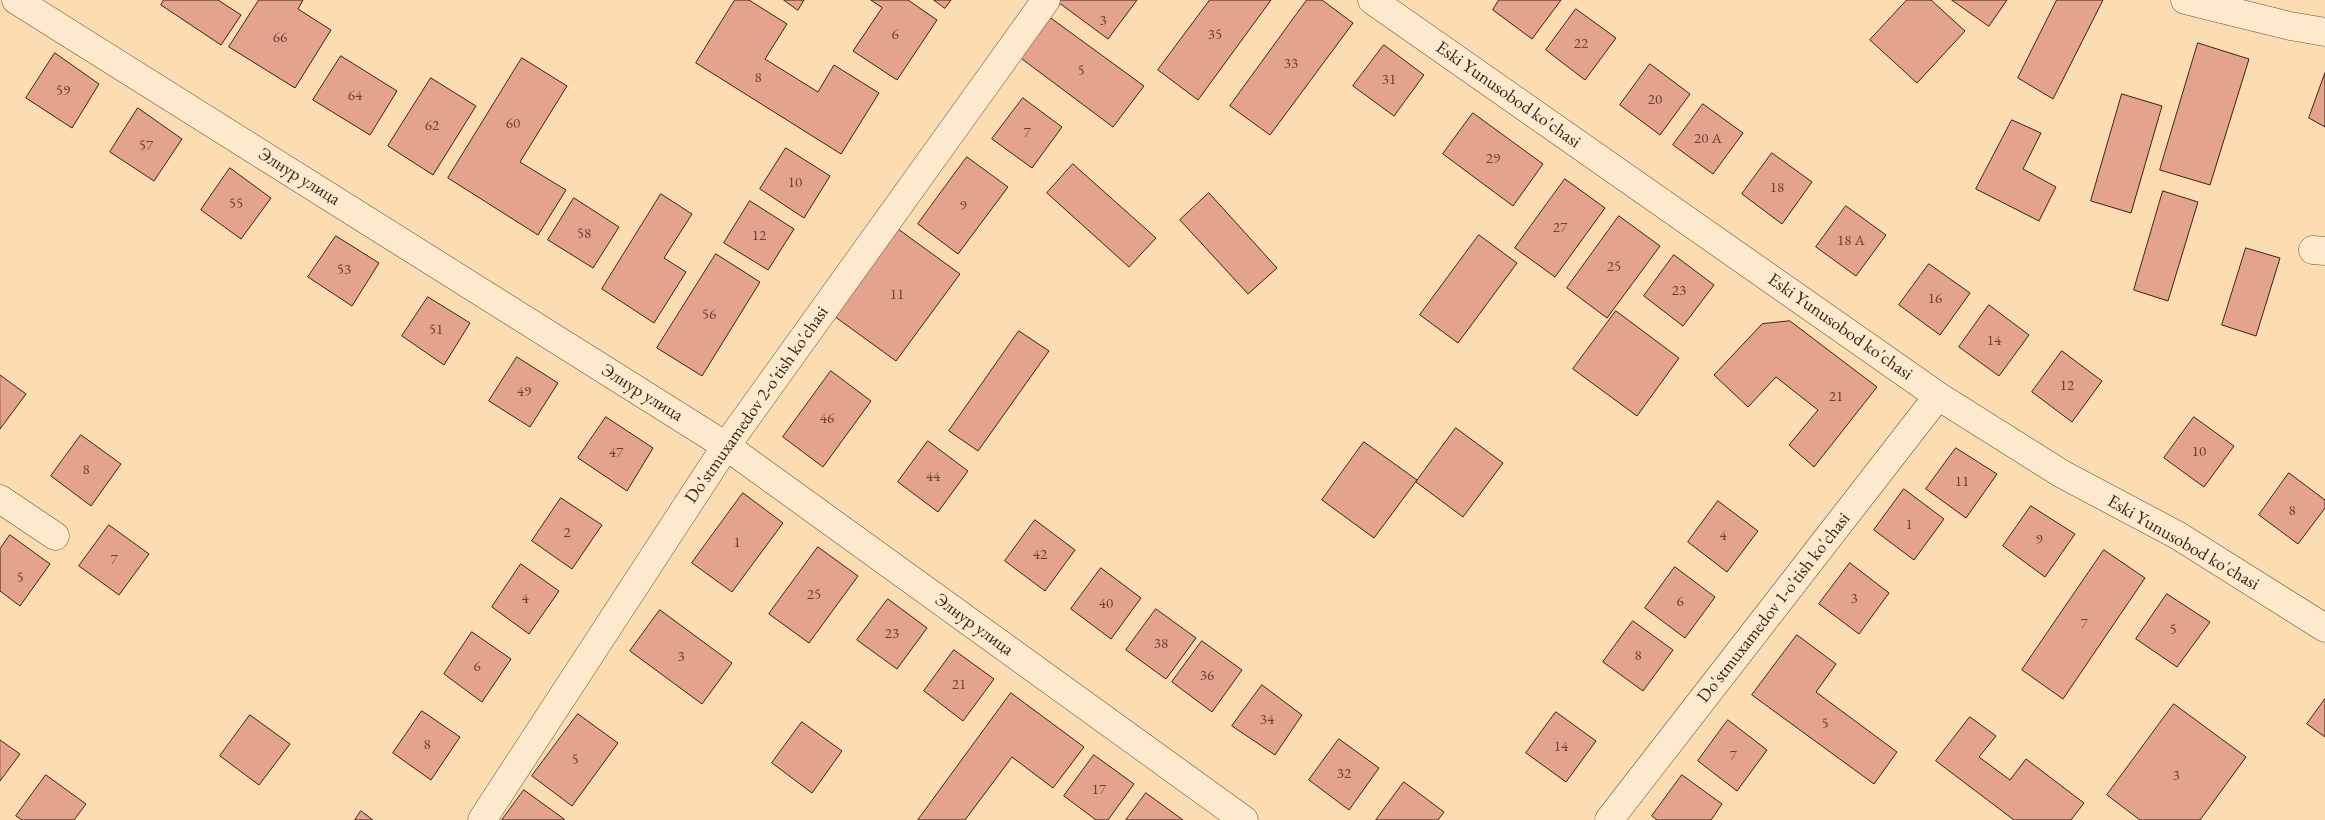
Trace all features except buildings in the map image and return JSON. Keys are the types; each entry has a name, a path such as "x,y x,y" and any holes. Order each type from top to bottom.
{"street":[{"name":"Элнур улица","path":"16,0 726,446 1244,820"},
{"name":"Do'stmuxamedov 2-o'tish ko'chasi","path":"482,820 726,446 1046,0"},
{"name":"Eski Yunusobod ko'chasi","path":"1372,0 1938,396 2062,474 2177,535 2325,628"},
{"path":"2185,0 2290,26 2325,32"},
{"name":"Do'stmuxamedov 1-o'tish ko'chasi","path":"1609,820 1938,396"},
{"path":"0,499 55,536"}]}
